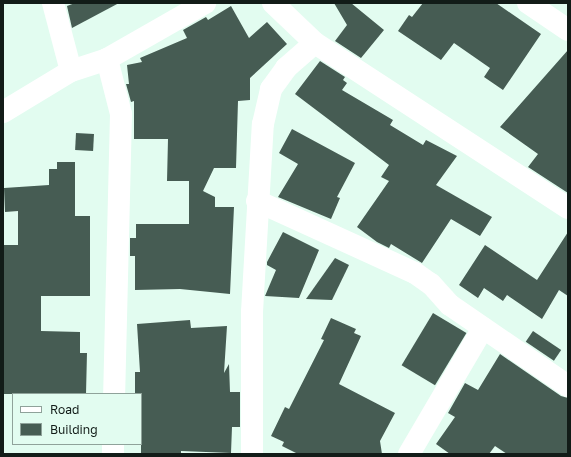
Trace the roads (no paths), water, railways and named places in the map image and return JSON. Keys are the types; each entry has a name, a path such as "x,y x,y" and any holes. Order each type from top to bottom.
{"street":[{"path":"53,3 71,71"},
{"path":"5,107 71,71 107,59 205,3"},
{"path":"273,3 316,43 568,208"},
{"path":"528,3 568,30"},
{"path":"252,454 252,312 257,200 263,124 271,89 286,68 316,43"},
{"path":"107,59 121,114 114,393"},
{"path":"257,200 415,273 431,284 450,305 568,386"},
{"path":"409,454 483,328"}]}
